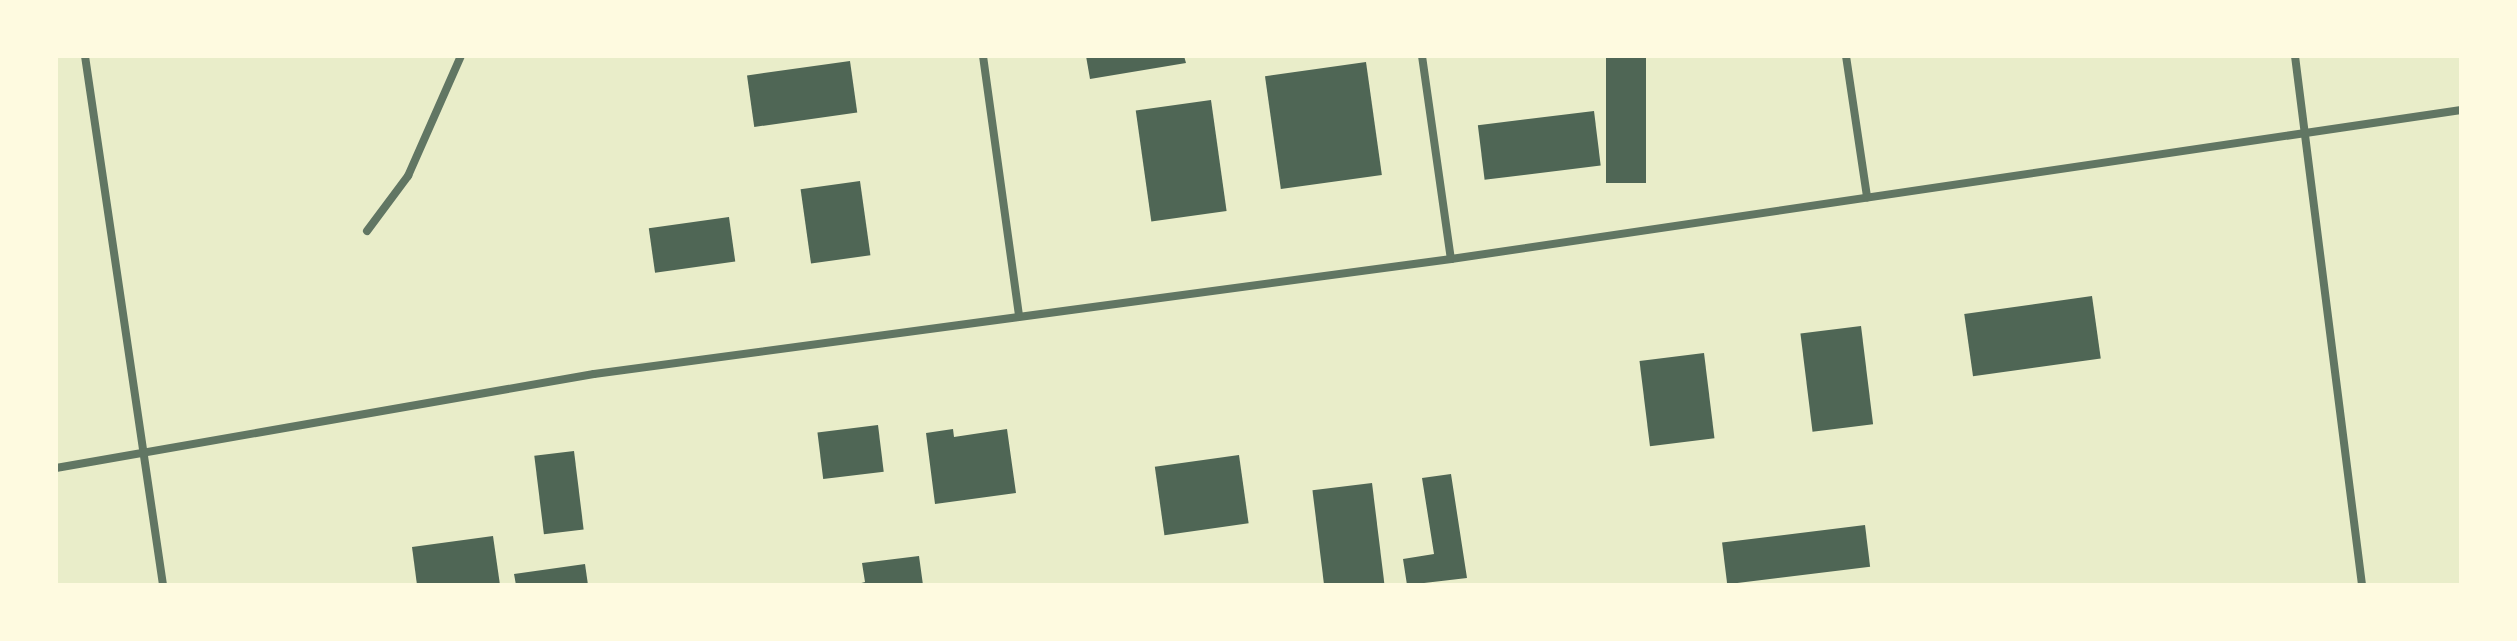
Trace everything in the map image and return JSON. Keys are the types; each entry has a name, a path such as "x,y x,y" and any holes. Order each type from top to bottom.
{"street":[{"path":"85,56 140,452 163,585"},
{"path":"367,231 408,176 461,56"},
{"path":"983,56 1019,314"},
{"path":"1422,56 1451,259"},
{"path":"1846,56 1867,197"},
{"path":"2295,56 2362,585"},
{"path":"56,468 594,374 1019,314 1451,259 2461,110"}],"building":[{"path":"1086,56 1184,56 1186,63 1090,79"},
{"path":"1606,56 1646,56 1646,183 1606,183"},
{"path":"850,61 857,112 754,127 747,75"},
{"path":"1366,62 1382,175 1281,189 1265,76"},
{"path":"1211,100 1227,211 1151,221 1136,111"},
{"path":"1594,111 1601,166 1485,180 1478,125"},
{"path":"860,181 870,255 811,264 801,189"},
{"path":"729,217 735,262 655,273 649,228"},
{"path":"2092,296 2101,358 1973,376 1964,314"},
{"path":"1861,326 1873,424 1813,432 1800,333"},
{"path":"1704,353 1714,438 1650,446 1639,361"},
{"path":"878,425 884,472 823,479 817,432"},
{"path":"953,429 954,437 1007,429 1016,493 935,504 926,433"},
{"path":"574,451 584,529 544,534 534,456"},
{"path":"1239,455 1249,523 1164,535 1155,467"},
{"path":"1451,474 1467,578 1407,585 1403,559 1434,554 1422,478"},
{"path":"1372,483 1385,585 1324,585 1312,490"},
{"path":"1865,525 1870,567 1727,584 1722,543"},
{"path":"493,536 500,585 417,585 412,547"},
{"path":"919,556 923,585 854,585 865,582 862,563"},
{"path":"585,564 588,585 516,585 514,574"}]}
